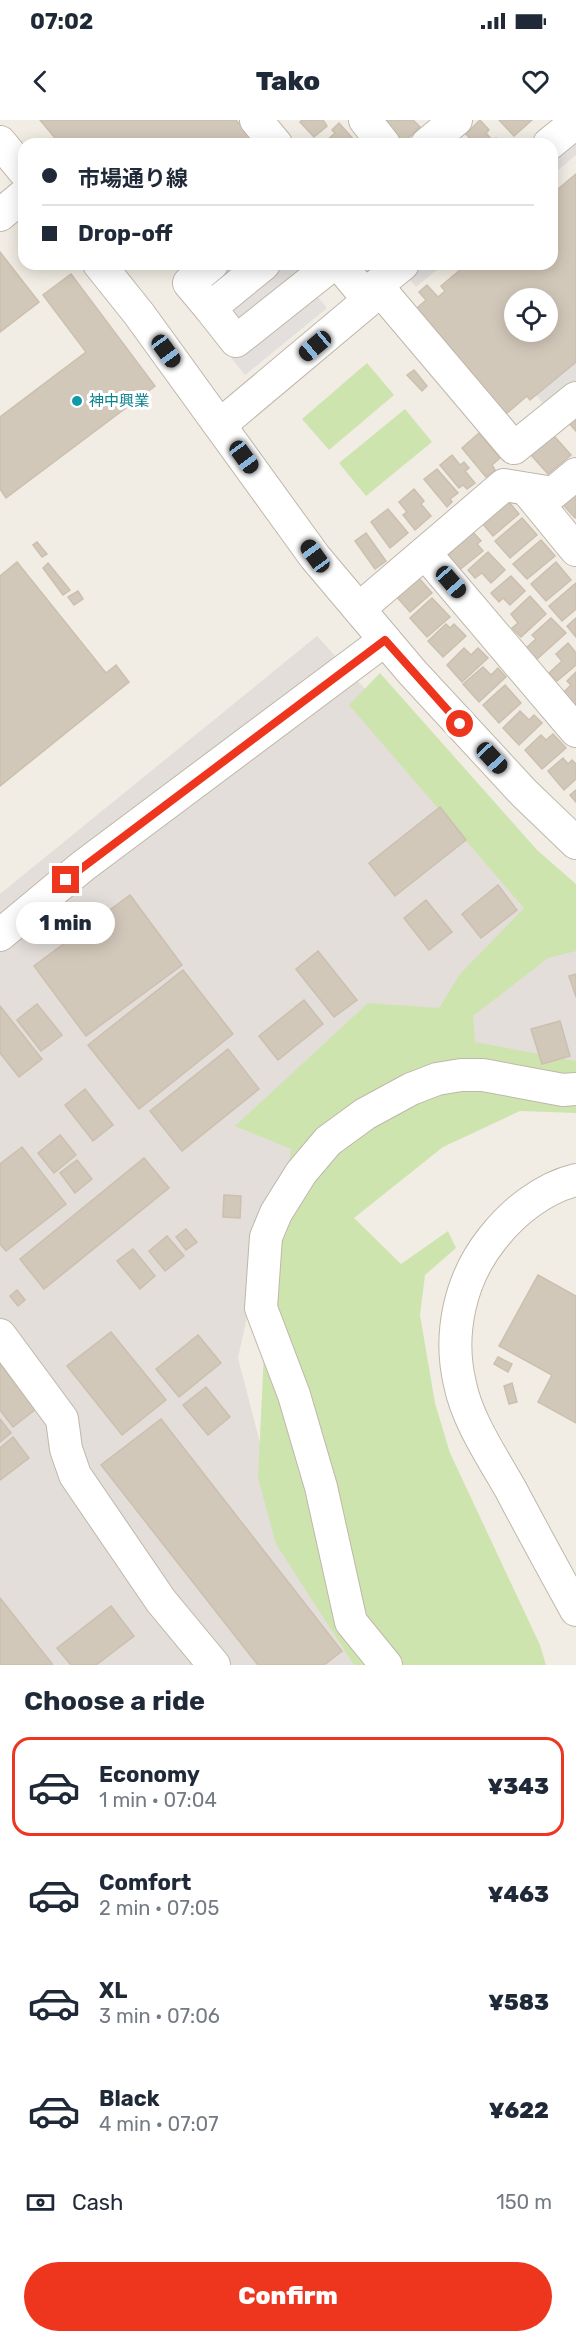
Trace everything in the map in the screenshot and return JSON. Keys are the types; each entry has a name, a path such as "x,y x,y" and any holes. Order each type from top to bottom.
{"street":[{"path":"256,120 271,138"},
{"path":"365,120 379,138"},
{"path":"434,138 456,120"},
{"path":"556,138 576,122"},
{"path":"0,142 18,164"},
{"path":"0,214 18,200"},
{"path":"104,270 139,314 315,556 385,640 524,793 576,843"},
{"path":"205,270 189,283 236,341 325,270"},
{"path":"210,308 257,270"},
{"path":"346,270 371,290 514,448 576,398"},
{"path":"220,425 369,300 371,290 396,270"},
{"path":"360,608 504,485 553,493 576,474"},
{"path":"526,489 576,550"},
{"path":"425,553 576,731"},
{"path":"0,935 83,866 385,640"},
{"path":"386,1665 351,1622 321,1487 294,1395 261,1308 266,1237 276,1213 301,1173 328,1141 365,1114 411,1089 437,1078 483,1075 540,1087 576,1089"},
{"path":"576,1180 562,1184 527,1203 477,1257 460,1300 455,1349 460,1385 477,1428 576,1610"},
{"path":"0,1335 62,1419 66,1449 75,1475 161,1601 214,1665"}],"shaded area":[{"path":"576,133 576,155 558,170 558,147"},
{"path":"189,270 309,270 309,286 327,308 245,375 172,284"},
{"path":"410,270 437,270 416,287 405,274"},
{"path":"576,362 576,387 549,410 536,395"},
{"path":"317,636 459,792 576,894 576,1075 272,1202 238,1358 286,1543 371,1665 0,1665 0,894"}],"green space":[{"path":"367,363 394,395 329,450 302,419"},
{"path":"405,409 432,442 366,496 339,463"},
{"path":"380,673 537,850 576,884 576,951 548,958 473,1016 475,1042 576,1061 576,1113 520,1111 443,1147 354,1218 401,1264 448,1231 456,1248 425,1275 420,1315 435,1403 450,1453 540,1645 546,1665 354,1665 276,1544 258,1478 265,1331 291,1149 235,1126 368,1003 439,1008 460,974 524,908 349,705"}],"building":[{"path":"40,120 236,120 251,138 55,138"},
{"path":"302,120 323,120 327,126 314,137 300,122"},
{"path":"384,120 413,120 420,127 408,138 400,138"},
{"path":"480,120 489,130 486,133 490,138 470,138 466,134"},
{"path":"499,120 532,120 514,136"},
{"path":"339,123 352,138 330,138 335,133 332,130"},
{"path":"576,174 576,362 530,400 527,396 506,414 417,308 426,300 419,292 427,285 438,297 445,291 441,286 460,270 558,270 558,189"},
{"path":"0,252 39,302 0,332"},
{"name":"神中興業","path":"71,274 155,386 6,498 0,489 0,417 86,352 43,295"},
{"path":"414,370 427,386 422,391 407,375"},
{"path":"576,415 576,431 568,422"},
{"path":"479,433 500,458 492,465 495,470 486,477 462,448"},
{"path":"554,436 571,455 548,474 531,455"},
{"path":"452,455 460,465 464,462 469,468 465,471 475,483 467,489 463,485 459,488 440,465"},
{"path":"437,469 458,493 450,499 452,502 447,507 424,479"},
{"path":"576,486 576,517 575,518 559,500"},
{"path":"414,489 424,501 421,504 431,516 415,530 403,515 407,512 399,502"},
{"path":"503,495 519,514 493,536 477,517"},
{"path":"388,509 408,533 390,548 371,522"},
{"path":"522,518 537,535 510,558 495,541"},
{"path":"471,530 481,541 477,544 483,551 458,571 446,557 453,551 450,547"},
{"path":"366,533 386,561 375,569 355,541"},
{"path":"541,540 555,556 527,579 513,564"},
{"path":"37,542 47,554 42,557 33,545"},
{"path":"488,552 505,570 491,583 482,573 475,578 468,570"},
{"path":"17,562 106,673 116,665 129,682 0,786 0,576"},
{"path":"556,562 571,580 546,601 531,584"},
{"path":"48,563 70,590 63,595 43,568"},
{"path":"417,576 432,593 410,612 396,596"},
{"path":"511,576 525,591 510,605 503,598 499,602 491,593"},
{"path":"576,583 576,609 562,621 549,606"},
{"path":"78,591 83,599 74,605 68,597"},
{"path":"530,596 546,614 521,637 512,628 518,623 511,614"},
{"path":"432,598 450,617 427,637 410,618"},
{"path":"551,618 566,633 536,660 525,649 536,639 532,635"},
{"path":"576,618 576,637 567,626"},
{"path":"446,624 450,628 454,624 466,636 443,657 428,641"},
{"path":"568,643 576,653 576,665 557,681 549,673 562,661 556,654"},
{"path":"464,648 471,655 478,648 488,658 462,682 447,665"},
{"path":"483,667 491,675 498,668 506,677 479,702 463,684"},
{"path":"576,672 576,705 563,693 571,685 567,681"},
{"path":"505,685 521,703 499,723 483,705"},
{"path":"520,711 529,720 534,715 542,723 519,745 503,728"},
{"path":"553,734 566,748 542,769 525,750 541,735 546,740"},
{"path":"563,758 568,764 572,760 576,764 576,779 564,790 548,771"},
{"path":"576,790 576,802 570,795"},
{"path":"440,807 466,840 395,896 369,863"},
{"path":"498,885 517,910 481,938 462,914"},
{"path":"130,895 182,965 86,1036 34,966"},
{"path":"426,900 452,932 429,950 404,918"},
{"path":"318,951 357,1000 334,1017 296,969"},
{"path":"183,970 233,1034 139,1109 88,1045"},
{"path":"576,974 576,997 569,976"},
{"path":"304,1000 323,1024 278,1060 259,1036"},
{"path":"37,1004 62,1035 41,1051 17,1020"},
{"path":"0,1006 42,1059 19,1077 0,1053"},
{"path":"560,1021 570,1056 542,1064 531,1029"},
{"path":"228,1049 259,1089 182,1151 150,1111"},
{"path":"85,1089 113,1125 93,1141 65,1105"},
{"path":"60,1135 76,1155 54,1173 38,1153"},
{"path":"22,1147 66,1204 6,1251 0,1244 0,1164"},
{"path":"144,1158 169,1188 44,1289 20,1259"},
{"path":"77,1160 92,1179 75,1193 60,1173"},
{"path":"224,1195 241,1196 240,1218 223,1217"},
{"path":"186,1229 197,1242 186,1250 176,1237"},
{"path":"167,1236 184,1256 165,1271 149,1251"},
{"path":"133,1249 155,1276 140,1289 117,1261"},
{"path":"538,1275 576,1296 576,1423 538,1402 552,1375 499,1346"},
{"path":"17,1290 25,1300 18,1306 10,1296"},
{"path":"111,1332 166,1400 122,1435 67,1366"},
{"path":"198,1335 221,1363 179,1397 156,1369"},
{"path":"498,1357 512,1364 508,1372 494,1364"},
{"path":"0,1364 36,1409 13,1427 0,1410"},
{"path":"512,1383 517,1402 509,1404 504,1386"},
{"path":"206,1387 230,1417 208,1435 183,1405"},
{"path":"0,1419 11,1433 0,1442"},
{"path":"161,1419 342,1651 324,1665 258,1665 101,1465"},
{"path":"13,1437 29,1458 0,1480 0,1448"},
{"path":"0,1598 53,1665 0,1665"},
{"path":"111,1606 134,1636 96,1665 71,1665 57,1648"}],"place":[{"name":"神中興業","path":"77,401"}],"route":[{"path":"66,880 385,640 460,724"}]}
